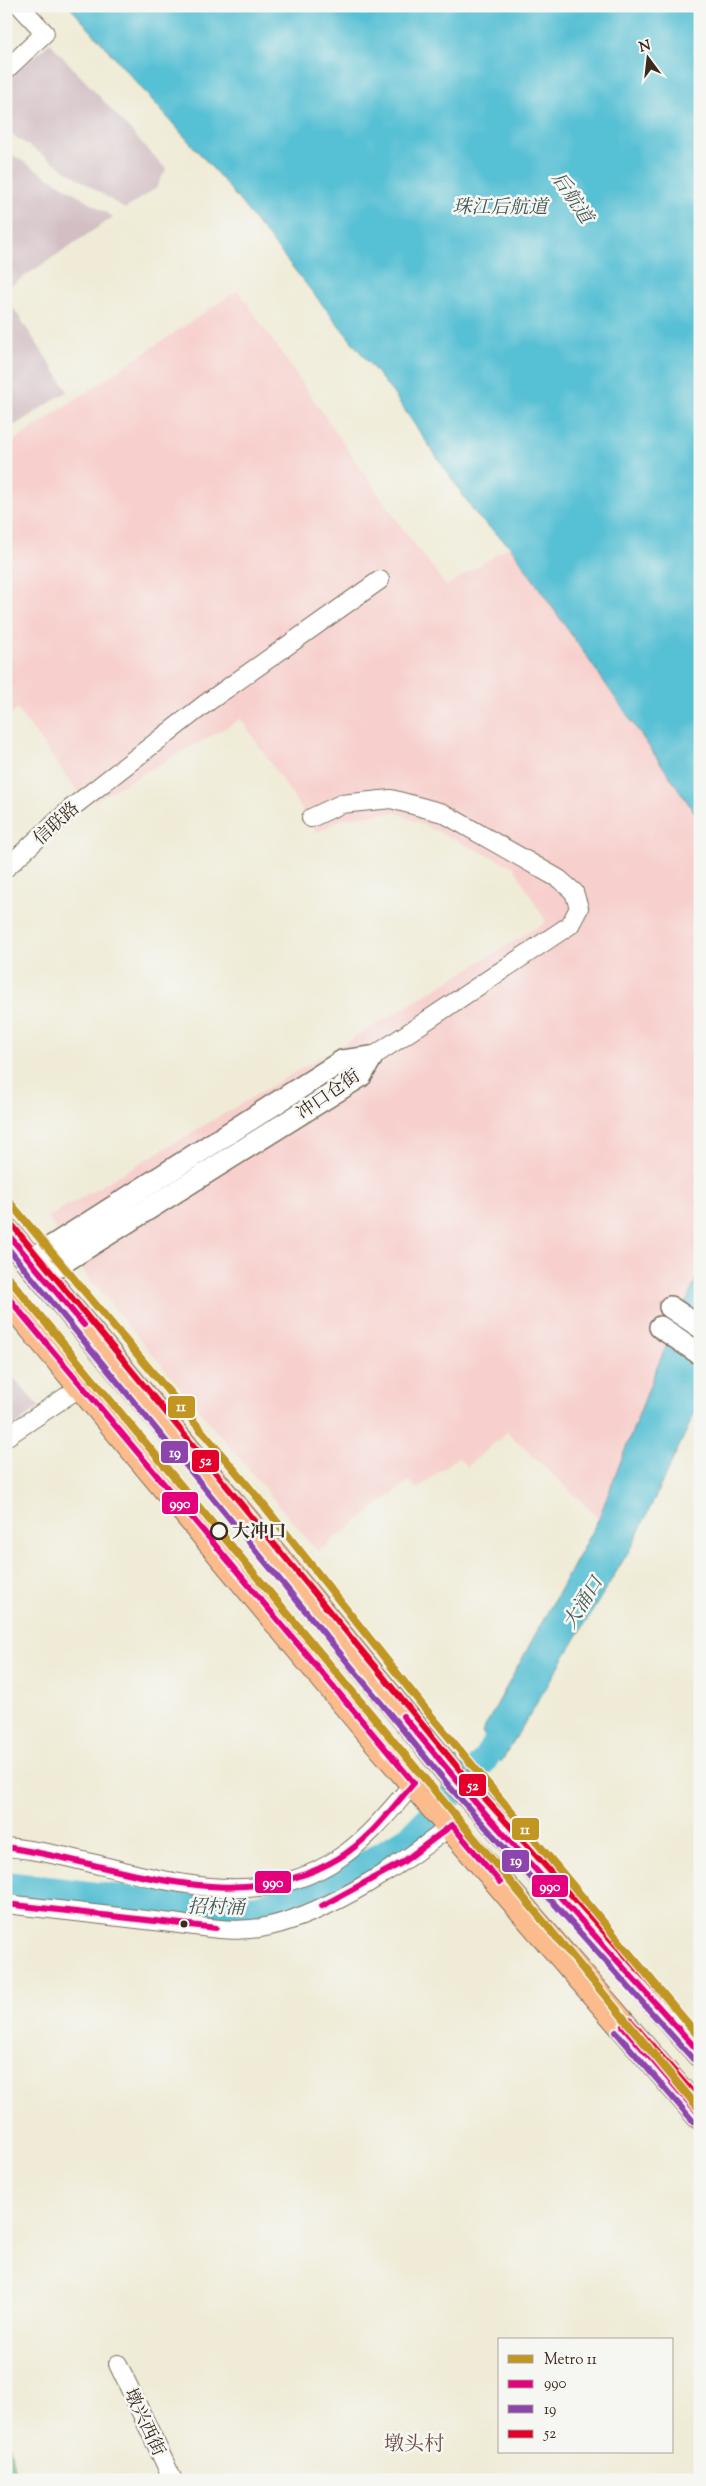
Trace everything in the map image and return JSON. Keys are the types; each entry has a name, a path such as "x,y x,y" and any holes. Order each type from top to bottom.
{"highway":[{"path":"6,1232 37,1267 462,1787 626,1968 700,2053"},
{"path":"6,1295 435,1807 700,2115"}],"street":[{"path":"6,70 46,32 20,6"},
{"name":"信联路","path":"6,868 83,799 205,704 380,580"},
{"path":"310,818 341,804 391,798 443,813 559,879 574,892 579,908 570,925 372,1057"},
{"name":"冲口仓街","path":"37,1267 361,1076 372,1057"},
{"path":"670,1307 700,1327"},
{"path":"660,1327 700,1354"},
{"path":"6,1436 82,1386"},
{"path":"6,1847 46,1852 156,1880 199,1886 252,1887 307,1875 339,1859 356,1846 435,1807"},
{"path":"6,1904 201,1926 254,1928 270,1926 309,1912 379,1876 419,1851 435,1807"},
{"name":"墩兴西街","path":"118,2364 173,2480"}],"shaded area":[{"path":"50,43 166,169 156,188 125,209 6,131 6,81"},
{"path":"6,151 113,217 6,289"},
{"path":"238,290 393,515 446,586 510,546 700,820 700,1271 657,1367 599,1518 507,1432 467,1467 458,1457 417,1489 409,1481 318,1552 87,1276 48,1217 377,1024 546,922 514,867 395,812 345,818 317,832 241,719 94,801 83,799 17,709 6,717 6,446"},
{"path":"6,297 68,391 6,431"},
{"path":"6,1369 39,1407 6,1433"}],"green space":[{"path":"6,2425 16,2480 6,2480"}],"water":[{"name":"珠江后航道","path":"69,6 700,6 700,820 510,546 478,517 393,393 223,180"},
{"name":"大涌口","path":"700,1271 700,1402 633,1544 501,1762 482,1732 599,1518 657,1367"}],"waterway":[{"name":"招村涌","path":"6,1884 220,1910 258,1907 331,1885 411,1836 484,1761 511,1718"}],"metro line":[{"name":"11","path":"6,1198 258,1498 423,1706 700,2038"},
{"name":"11","path":"6,1275 700,2110"}],"transit line":[{"name":"52","path":"13,1226 463,1774 700,2039"},
{"name":"990","path":"6,1232 84,1325"},
{"name":"19","path":"6,1246 449,1786 693,2059"},
{"name":"990","path":"6,1295 414,1783 370,1833 350,1851 299,1876 259,1885 217,1886 175,1882 6,1847"},
{"name":"990","path":"403,1716 475,1802 700,2053"},
{"name":"990","path":"322,1906 403,1862 452,1825 500,1882"},
{"name":"990","path":"6,1904 216,1928"},
{"name":"52","path":"630,2020 700,2101"},
{"name":"990","path":"623,2026 700,2115"},
{"name":"19","path":"616,2032 693,2121"}],"place":[{"name":"大冲口","path":"219,1531"}],"district":[{"name":"墩头村","path":"414,2443"}],"water label":[{"name":"后航道","path":"573,197"}]}
